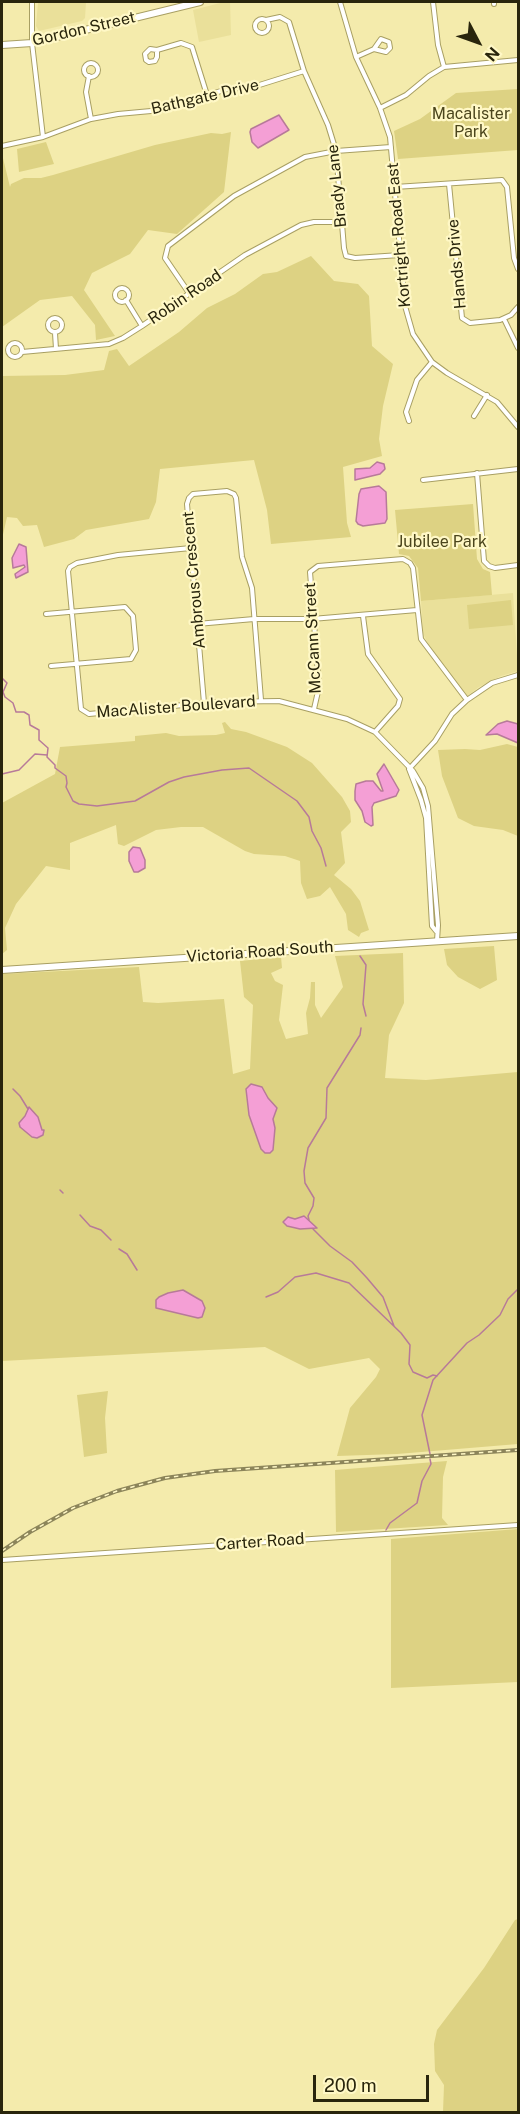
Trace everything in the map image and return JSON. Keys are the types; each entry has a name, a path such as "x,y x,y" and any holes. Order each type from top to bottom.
{"main road":[{"name":"Gordon Street","path":"2,45 32,43 200,2"},
{"name":"Victoria Road South","path":"2,970 519,936"}],"street":[{"path":"32,2 32,43 43,136"},
{"name":"Kortright Road East","path":"340,2 356,57 387,128 391,147 406,314 418,343 432,362 487,395 504,408 519,427"},
{"path":"433,2 438,45 444,67"},
{"name":"Brady Lane","path":"266,20 279,17 287,20 304,71 328,125 336,151 346,256 355,258 400,255"},
{"path":"157,50 181,43 190,45 195,53 207,95"},
{"path":"356,57 374,49"},
{"path":"380,108 406,95 444,67 519,60"},
{"name":"Bathgate Drive","path":"2,146 43,136 91,119 162,110 227,89 253,87 304,71"},
{"path":"89,76 86,92 91,119"},
{"path":"189,293 165,258 168,246 234,196 305,157 336,151 391,147"},
{"path":"395,187 497,179 506,183 514,258 519,269"},
{"name":"Hands Drive","path":"449,184 462,318 470,323 504,319"},
{"name":"Robin Road","path":"22,352 109,344 142,326 245,255 301,225 314,222 341,222"},
{"path":"126,300 142,326"},
{"path":"519,307 504,319 519,348"},
{"path":"55,333 57,349"},
{"path":"409,421 406,412 417,380 432,362"},
{"path":"474,416 487,395"},
{"path":"423,480 519,470"},
{"path":"477,473 484,561 495,568 519,565"},
{"name":"Ambrous Crescent","path":"204,703 187,504 189,498 196,494 227,490 232,492 236,498 241,551 252,588 261,700"},
{"name":"MacAlister Boulevard","path":"190,548 118,555 73,564 68,571 80,705 86,713 204,703 279,701 347,719 375,732 413,771 428,806 438,926 436,941"},
{"name":"McCann Street","path":"314,709 319,687 310,572 318,566 407,560 413,568 422,641 467,700"},
{"path":"46,614 125,607 133,616 136,650 133,657 51,666"},
{"path":"197,624 254,619 363,616 417,610"},
{"path":"363,616 368,654 400,699 398,706 375,732"},
{"path":"409,769 435,741 452,714 467,700 492,683 519,675"},
{"name":"Carter Road","path":"2,1560 519,1525"}],"shaded area":[{"path":"38,2 86,2 85,18 82,21 39,31 36,26"},
{"path":"230,2 231,35 199,42 193,10"},
{"path":"279,115 289,130 258,148 252,142 251,129"},
{"path":"377,462 384,464 385,469 380,474 355,480 355,469 370,468"},
{"path":"379,486 386,492 387,519 385,523 363,526 358,524 356,521 361,489"},
{"path":"19,544 26,547 28,572 16,578 15,574 25,567 24,565 13,568 12,558"},
{"path":"513,593 518,671 501,676 467,696 428,644 423,633 421,601"},
{"path":"507,721 518,724 518,743 497,734 486,735 498,724"},
{"path":"384,764 399,790 396,796 374,803 372,807 373,825 371,826 365,822 362,811 355,800 356,784 373,781 383,791 377,774"},
{"path":"133,847 140,848 145,860 145,868 138,872 134,872 129,861 129,852"},
{"path":"251,1084 262,1087 277,1108 273,1119 275,1128 273,1150 270,1153 265,1153 261,1149 249,1115 246,1089"},
{"path":"29,1107 38,1117 42,1130 44,1130 43,1135 37,1138 32,1137 20,1127 19,1123"},
{"path":"304,1216 317,1228 300,1229 287,1226 283,1222 288,1217 295,1219"},
{"path":"183,1290 202,1301 205,1308 202,1317 156,1308 156,1300 159,1297"}],"green space":[{"name":"Macalister Park","path":"518,89 518,150 398,159 394,131 420,119 456,93"},
{"path":"231,132 224,192 177,234 148,230 130,254 92,273 84,290 115,336 96,340 95,325 72,296 40,300 2,327 2,154 10,187 11,184 24,178 53,175 155,145 211,133"},
{"path":"46,142 54,164 19,172 17,149"},
{"path":"311,256 334,281 358,284 369,296 372,346 393,364 383,406 379,439 382,456 343,467 347,523 351,537 271,544 267,510 254,460 160,469 156,502 149,519 86,530 74,539 44,547 37,525 23,526 17,518 7,517 2,539 2,376 65,375 104,370 109,351 117,349 129,366 179,332 207,308 235,294 263,274 277,272"},
{"name":"Jubilee Park","path":"473,504 477,559 483,569 490,572 492,595 421,601 418,568 409,556 399,554 395,510"},
{"path":"511,600 513,625 469,629 467,605"},
{"path":"225,722 231,729 287,747 312,763 342,797 350,811 351,822 341,832 345,863 334,875 351,889 360,901 369,930 361,933 359,937 348,930 346,914 330,887 320,896 307,899 301,883 300,861 285,856 254,854 245,851 203,827 156,830 124,846 118,844 116,825 70,843 70,870 46,866 16,904 5,928 7,950 2,954 2,803 55,774 60,747 135,741 135,736 166,733 179,736 216,735 225,733 222,723"},
{"path":"507,744 518,747 518,836 503,830 474,826 458,818 442,776 438,750 480,750"},
{"path":"494,946 497,980 480,989 458,977 447,965 444,949"},
{"path":"403,953 404,1003 389,1035 385,1078 426,1080 518,1072 518,1444 397,1454 337,1456 350,1408 380,1369 369,1358 309,1369 265,1347 2,1361 2,974 139,967 143,1002 224,999 233,1074 250,1069 253,1005 244,997 240,961 281,957 282,968 271,973 275,981 283,985 279,1020 286,1039 308,1034 306,1013 311,982 315,982 315,1005 321,1018 343,987 335,956"},
{"path":"108,1391 105,1418 107,1453 84,1457 77,1395"},
{"path":"447,1461 443,1477 442,1518 448,1525 336,1532 335,1470"},
{"path":"518,1529 518,1682 391,1688 391,1539"},
{"path":"518,1919 518,2112 443,2112 444,2085 435,2071 434,2044 437,2030 484,1968 515,1920"}],"waterway":[{"path":"2,663 2,668"},
{"path":"2,678 7,683 3,692 5,697 13,703 16,712 29,715 30,725 39,730 39,740 48,748 47,757 55,768 66,776 66,787 73,801 97,806 135,801 169,782 184,777 249,768 297,801 309,817 326,866"},
{"path":"2,774 19,770 35,754 47,755"},
{"path":"360,956 366,965 363,1004 366,1016"},
{"path":"309,1220 308,1216 314,1198 305,1183 304,1171 308,1148 326,1118 327,1088 360,1035 361,1028"},
{"path":"13,1089 28,1109"},
{"path":"60,1190 63,1193"},
{"path":"80,1215 90,1226 101,1230 111,1240"},
{"path":"313,1229 330,1246 352,1262 383,1297 394,1326"},
{"path":"119,1249 127,1254 137,1270"},
{"path":"266,1297 278,1292 295,1277 316,1273 349,1283 401,1333 410,1345 409,1364 413,1372 427,1378 437,1376"},
{"path":"430,1454 422,1415 433,1380 467,1343 500,1315 508,1299 518,1289"},
{"path":"386,1530 390,1523 417,1503 422,1481 431,1464 430,1459"}],"railway":[{"path":"2,1551 73,1508 117,1491 165,1478 215,1471 518,1450"}]}
